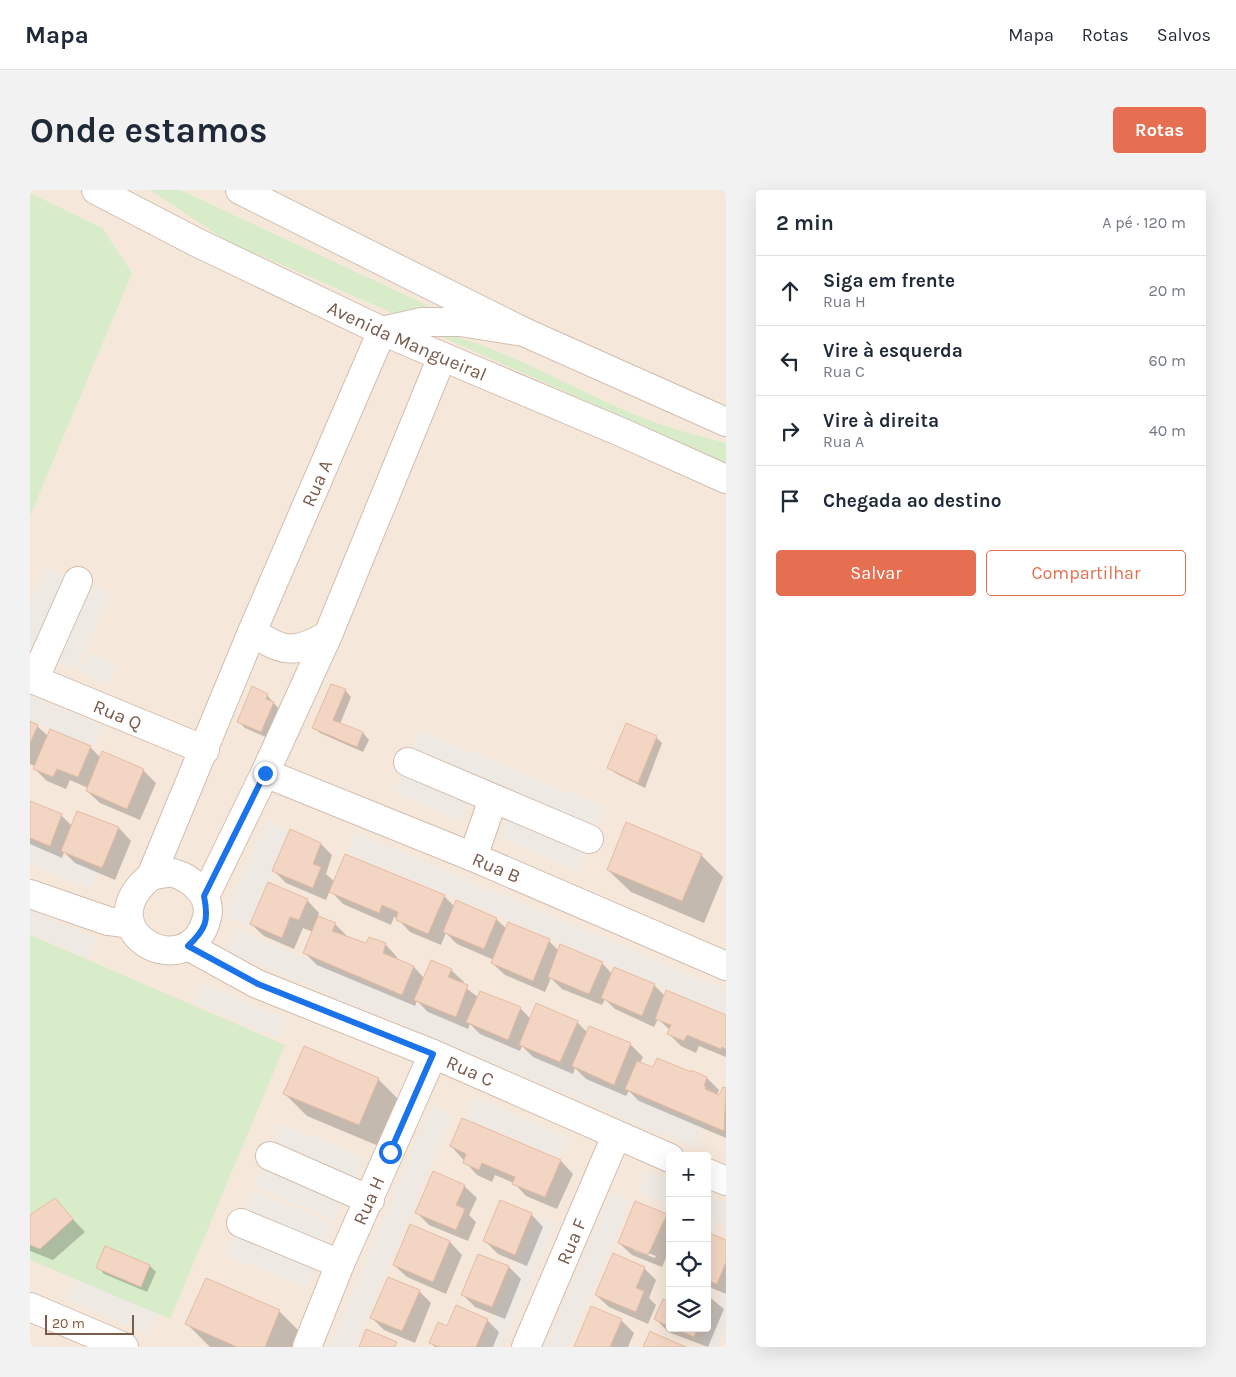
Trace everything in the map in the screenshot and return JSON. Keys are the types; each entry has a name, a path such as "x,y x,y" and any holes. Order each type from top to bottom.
{"street":[{"name":"Avenida Mangueiral","path":"96,190 198,242 382,331 623,432 726,479"},
{"path":"240,190 524,332 726,422"},
{"path":"382,331 422,322 460,322 524,332"},
{"name":"Rua A","path":"130,924 129,905 136,888 151,876 252,632 382,331"},
{"path":"204,896 265,773 328,635 442,357"},
{"path":"32,679 78,581"},
{"path":"252,632 269,644 290,648 305,648 328,635"},
{"name":"Rua Q","path":"32,679 204,750"},
{"path":"408,762 589,839"},
{"name":"Rua B","path":"265,773 473,857 726,966"},
{"path":"473,857 493,799"},
{"path":"30,894 108,921 130,924 138,938 150,947 169,951 188,946 202,933 208,915 204,896 191,880 178,875 172,873 151,876"},
{"name":"Rua C","path":"188,946 258,984 433,1054 666,1156"},
{"name":"Rua H","path":"307,1347 340,1264 370,1200 433,1054"},
{"name":"Rua F","path":"526,1347 616,1136"},
{"path":"270,1156 370,1200"},
{"path":"711,1175 726,1181"},
{"path":"241,1223 340,1264"},
{"path":"30,1307 107,1344"}],"shaded area":[{"path":"30,190 726,190 726,1347 30,1347"},
{"path":"46,568 67,576 35,651 30,649 30,605"},
{"path":"88,585 110,593 76,670 55,661"},
{"path":"88,652 117,664 108,685 80,671"},
{"path":"30,695 103,726 94,747 30,720"},
{"path":"420,730 604,807 596,829 411,750"},
{"path":"402,772 469,800 461,821 393,793"},
{"path":"509,817 587,849 579,871 500,838"},
{"path":"267,821 290,831 248,926 224,916"},
{"path":"355,832 726,990 726,1014 347,852"},
{"path":"30,842 99,871 91,889 30,864"},
{"path":"30,910 97,939 88,959 30,934"},
{"path":"236,929 704,1126 694,1148 227,951"},
{"path":"202,983 286,1018 277,1038 194,1003"},
{"path":"473,1097 569,1137 560,1158 464,1118"},
{"path":"431,1106 453,1114 355,1347 330,1347"},
{"path":"282,1124 364,1158 354,1180 273,1146"},
{"path":"263,1166 343,1199 335,1220 255,1187"},
{"path":"647,1171 666,1178 666,1203 639,1192"},
{"path":"254,1190 334,1224 325,1245 244,1211"},
{"path":"611,1191 631,1200 569,1347 545,1347"},
{"path":"711,1197 726,1203 726,1228 711,1222"},
{"path":"538,1217 555,1224 502,1347 482,1347"},
{"path":"235,1234 316,1266 307,1288 226,1255"},
{"path":"76,1278 157,1313 148,1334 67,1299"},
{"path":"726,1281 726,1326 717,1347 698,1347 704,1332 711,1332 711,1316"}],"green space":[{"path":"150,190 180,190 429,306 395,314 227,241"},
{"path":"30,193 102,228 132,273 30,516"},
{"path":"426,330 482,345 658,424 726,443 726,463"},
{"path":"30,935 285,1045 170,1319 30,1260"}],"building":[{"path":"331,684 346,689 333,720 363,732 357,747 312,728"},
{"path":"252,686 268,694 266,699 274,702 261,732 237,722"},
{"path":"30,721 38,725 30,743"},
{"path":"626,723 657,736 638,783 607,768"},
{"path":"50,729 91,746 78,777 57,769 53,777 33,769"},
{"path":"102,751 144,769 127,809 86,791"},
{"path":"30,801 62,814 50,846 30,838"},
{"path":"77,811 119,827 102,868 61,851"},
{"path":"626,822 702,854 682,901 607,870"},
{"path":"290,829 321,843 313,864 321,867 313,888 272,871"},
{"path":"345,854 445,895 428,934 396,920 398,912 382,905 379,913 329,892"},
{"path":"268,882 308,899 299,920 290,917 282,938 250,924"},
{"path":"456,900 497,918 484,949 443,932"},
{"path":"318,916 336,923 332,931 366,943 369,937 386,943 383,953 414,966 402,995 303,953"},
{"path":"508,922 550,939 533,981 491,963"},
{"path":"560,944 603,962 589,994 548,977"},
{"path":"431,960 452,969 448,977 468,985 456,1017 414,1000"},
{"path":"614,967 655,984 642,1016 601,998"},
{"path":"666,990 726,1015 726,1049 722,1047 721,1049 687,1035 684,1041 667,1034 671,1025 655,1019"},
{"path":"480,991 521,1007 508,1040 466,1022"},
{"path":"536,1003 578,1021 560,1062 519,1045"},
{"path":"589,1026 631,1043 614,1085 572,1066"},
{"path":"304,1046 379,1078 359,1125 283,1094"},
{"path":"657,1058 707,1077 705,1089 719,1095 723,1087 726,1088 724,1131 625,1089 637,1061 653,1067"},
{"path":"462,1118 561,1160 545,1197 512,1184 515,1177 482,1163 479,1170 463,1163 466,1154 450,1146"},
{"path":"433,1171 465,1185 456,1205 465,1209 456,1230 415,1213"},
{"path":"55,1198 73,1219 40,1249 30,1245 30,1215"},
{"path":"500,1200 532,1213 515,1255 483,1241"},
{"path":"635,1201 666,1214 648,1255 618,1243"},
{"path":"410,1224 450,1241 433,1282 393,1265"},
{"path":"711,1234 726,1240 726,1262 717,1284 711,1282"},
{"path":"105,1246 150,1265 141,1287 96,1268"},
{"path":"613,1253 645,1267 636,1288 644,1291 636,1312 595,1295"},
{"path":"478,1254 509,1266 492,1307 461,1295"},
{"path":"388,1277 420,1290 402,1331 370,1318"},
{"path":"206,1278 280,1310 265,1347 237,1347 185,1324"},
{"path":"663,1299 666,1300 666,1325 654,1319"},
{"path":"456,1305 488,1319 476,1347 439,1347 429,1343 438,1322 447,1326"},
{"path":"591,1306 622,1319 610,1347 574,1347"},
{"path":"366,1329 397,1342 395,1347 359,1347"},
{"path":"650,1331 658,1335 686,1347 643,1347"},
{"path":"683,1332 696,1332 694,1337"}],"route":[{"path":"265,773 204,896 208,915 202,933 188,946 258,984 433,1054 390,1152"}]}
